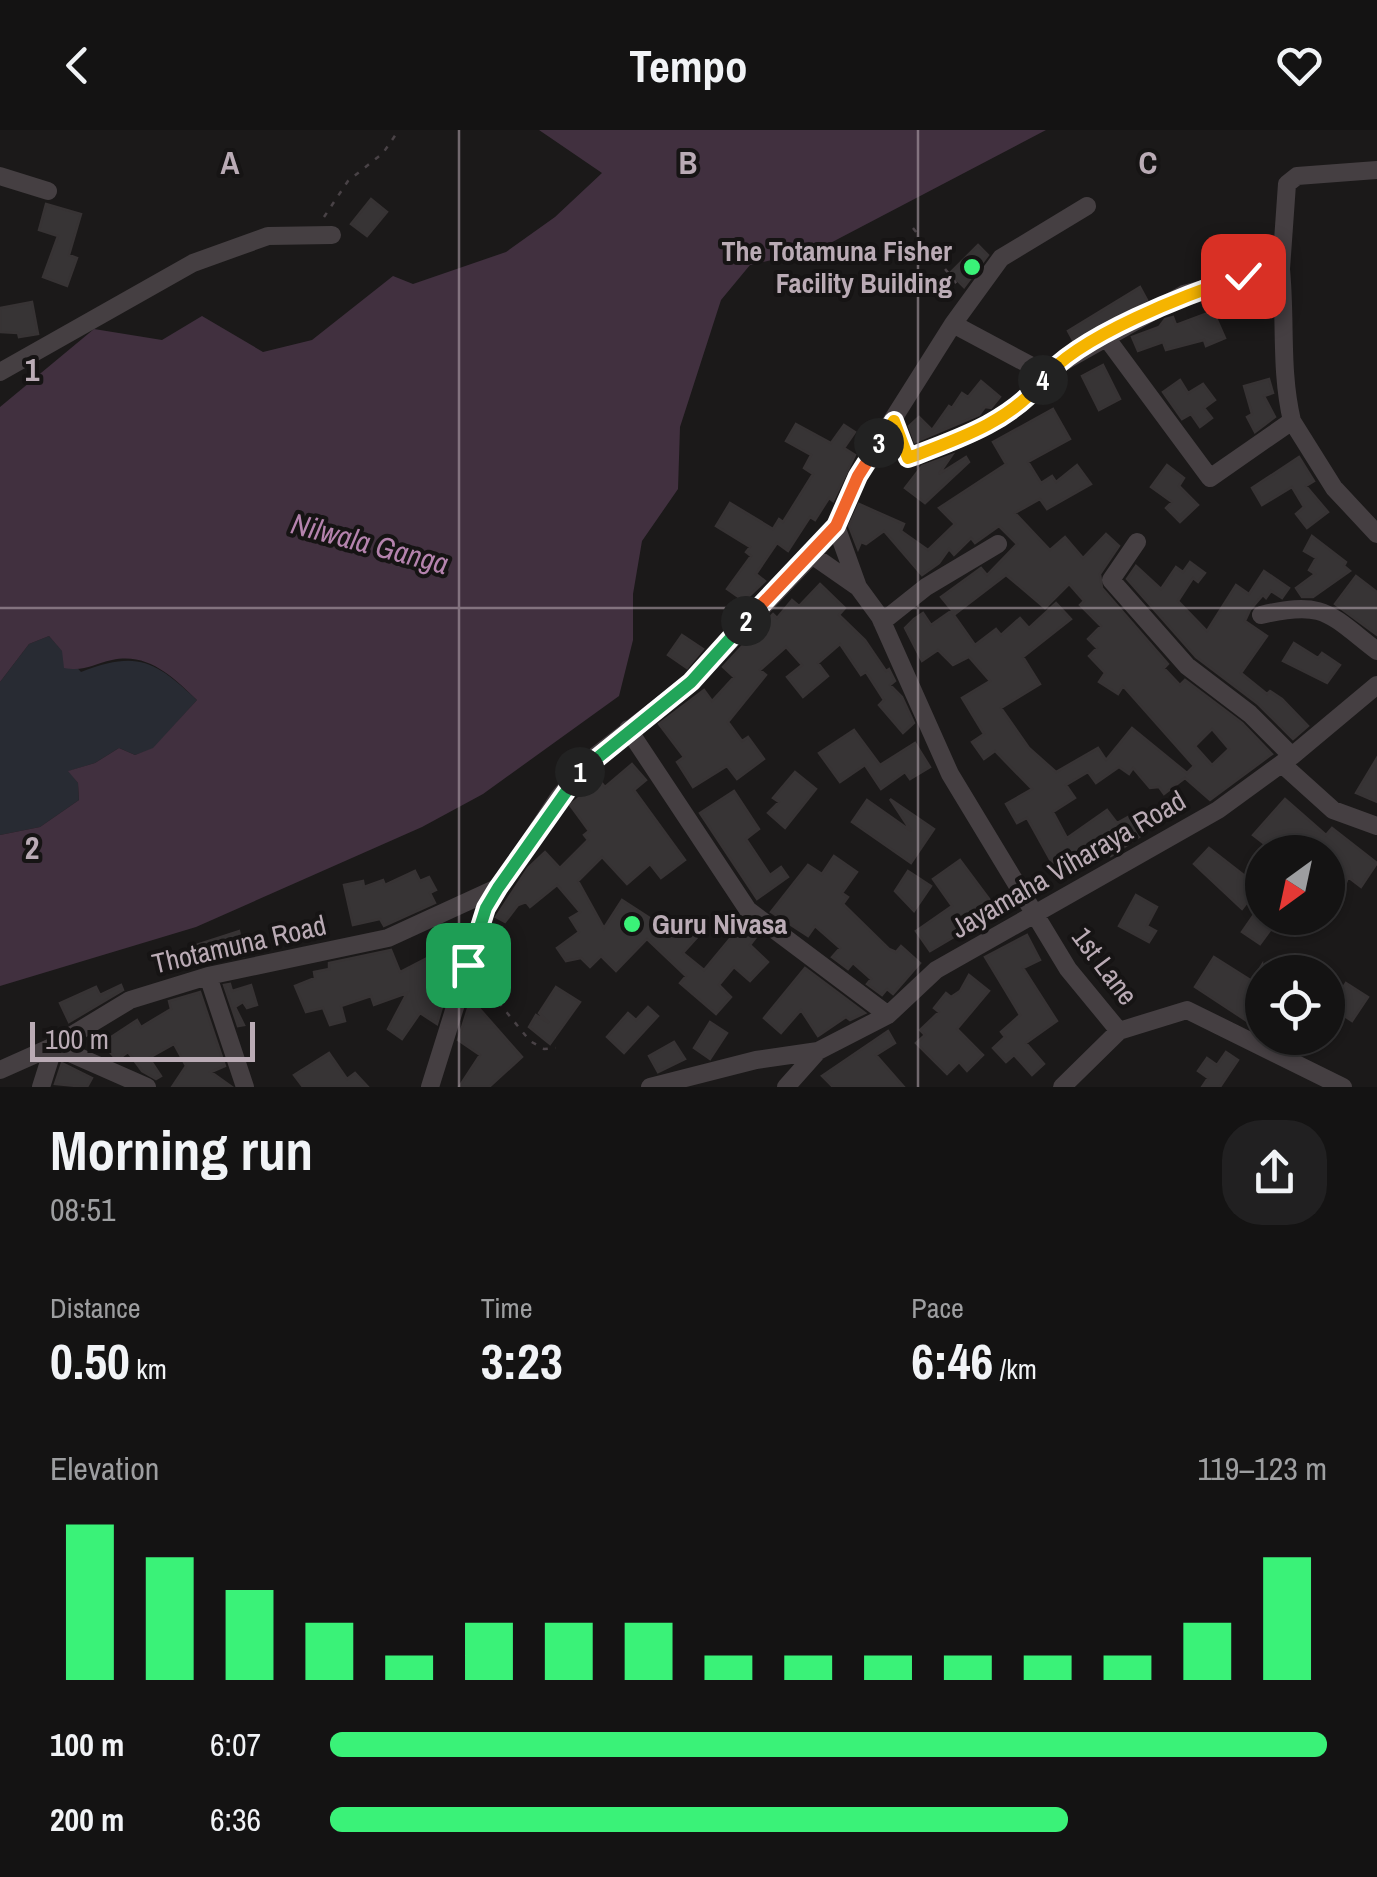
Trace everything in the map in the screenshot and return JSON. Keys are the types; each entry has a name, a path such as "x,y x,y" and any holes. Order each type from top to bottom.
{"street":[{"path":"1377,170 1297,176 1287,184 1281,268 1286,315 1282,352 1292,421 1334,488 1377,534"},
{"path":"0,176 48,191"},
{"path":"430,1087 486,908 559,796 590,760 691,682 836,526 858,476 953,324 1000,258 1087,206"},
{"path":"0,372 194,264 268,236 332,235"},
{"path":"953,324 1040,371 1051,369 1184,294 1281,268"},
{"path":"1106,336 1210,478 1292,421"},
{"path":"894,421 908,458 968,435 1025,403 1051,369"},
{"path":"836,526 858,588"},
{"path":"1137,542 1111,580 1186,666 1250,714 1333,810 1377,826"},
{"path":"882,622 926,587 998,544"},
{"path":"812,555 858,588"},
{"name":"1st Lane","path":"858,588 882,622 950,774 1068,969 1119,1031 1062,1087"},
{"path":"1261,615 1302,606 1328,613 1377,652"},
{"name":"Jayamaha Viharaya Road","path":"786,1087 818,1051 888,1015 936,970 1036,917 1218,810 1287,760 1377,685"},
{"path":"628,730 748,910 888,1015"},
{"name":"Thotamuna Road","path":"0,1070 54,1046 130,1000 208,976 388,938 498,888"},
{"path":"208,976 245,1087"},
{"path":"1119,1031 1187,1010 1343,1087"},
{"path":"42,1087 54,1046 147,1087"},
{"path":"650,1087 756,1060 818,1051"}],"path":[{"path":"312,236 348,181 383,153 400,130"},
{"path":"913,228 970,300"},
{"path":"468,965 505,1004 516,1028 544,1049 556,1048"}],"shaded area":[{"path":"49,636 81,672 117,662 145,663 169,676 197,700 153,749 135,755 119,748 95,763 69,771 78,783 79,800 40,827 0,835 0,682 29,644"}],"water":[{"name":"Nilwala Ganga","path":"539,130 1046,130 817,250 750,265 721,300 680,427 678,489 642,541 633,594 633,640 619,696 483,794 422,827 196,927 0,986 0,835 40,827 79,800 78,783 68,771 95,763 119,748 135,755 153,748 197,700 159,668 137,660 125,658 78,669 64,668 62,651 49,636 29,644 0,682 0,407 94,329 162,340 202,316 263,352 312,340 393,276 413,284 506,252 555,217 602,173"}],"building":[{"path":"371,199 387,212 367,236 351,224"},
{"path":"46,204 81,214 69,255 77,258 67,286 43,277 58,236 39,230"},
{"name":"The Totamuna Fisher Facility Building","path":"978,245 988,255 964,287 950,273"},
{"path":"1140,287 1147,300 1074,342 1068,331"},
{"path":"32,302 38,334 19,337 18,333 0,332 0,308"},
{"path":"1213,311 1225,338 1206,346 1204,340 1166,350 1163,342 1138,351 1132,337 1159,327 1165,319 1173,317 1176,325"},
{"path":"1103,365 1120,399 1099,410 1082,376"},
{"path":"1269,379 1273,393 1264,396 1275,417 1255,432 1247,417 1252,414 1244,386"},
{"path":"1180,380 1188,393 1203,384 1215,400 1204,408 1212,418 1200,427 1191,414 1182,419 1163,392"},
{"path":"981,381 1000,397 991,408 985,407 979,415 915,442 909,426 919,417 932,430 962,393 968,397"},
{"path":"1053,409 1070,439 1028,462 1041,483 1052,476 1056,482 1077,465 1091,484 1047,509 1040,499 1015,513 1050,550 1065,537 1083,558 1106,534 1119,546 1100,574 1102,588 1168,664 1164,668 1180,685 1185,680 1242,723 1272,754 1210,800 1185,778 1164,794 1159,787 1150,788 1133,768 1129,774 1119,767 1096,783 1088,772 1066,785 1075,798 1053,812 1067,838 1107,810 1117,823 1130,816 1142,835 1111,856 1109,853 1100,859 1096,854 1057,872 1027,818 1017,823 1006,804 1032,789 995,751 984,759 972,742 984,734 962,698 990,681 969,657 953,665 938,650 922,661 905,628 914,619 923,613 931,625 951,611 975,645 996,629 1001,635 1020,618 1029,628 1056,603 1071,619 1023,657 1040,684 1001,708 1029,748 1056,772 1098,748 1106,760 1132,728 1187,773 1194,766 1123,686 1118,694 1099,682 1105,673 1089,656 1097,648 1088,639 1101,626 1080,605 1084,601 1069,584 1045,608 1006,575 955,614 941,597 981,568 987,575 1017,544 999,526 975,543 971,538 954,555 949,549 939,563 922,575 884,531 866,544 861,542 858,549 849,526 859,504 904,524 901,531 928,550 955,524 939,508 1006,464 993,442","holes":["1212,729 1229,749 1212,765 1195,746"]},
{"path":"796,424 831,443 844,425 855,432 844,448 855,455 833,501 829,498 815,520 810,517 788,551 777,543 756,574 765,581 744,601 727,589 751,556 746,552 750,547 716,526 730,503 773,529 779,519 783,522 813,474 804,468 811,455 786,441"},
{"path":"952,455 939,474 966,457 969,462 925,503 905,488 922,466"},
{"path":"1299,457 1314,481 1306,486 1328,512 1307,528 1296,514 1304,507 1292,487 1262,505 1252,488"},
{"path":"1167,465 1184,478 1179,486 1198,505 1180,522 1166,508 1172,502 1151,487"},
{"path":"1312,536 1346,562 1344,566 1350,571 1313,597 1302,597 1296,588 1315,574 1309,570 1316,558 1304,551"},
{"path":"1190,562 1205,573 1198,582 1193,578 1178,601 1207,631 1236,585 1249,594 1264,571 1289,588 1282,598 1271,591 1266,598 1263,595 1250,610 1245,621 1267,636 1241,673 1267,694 1270,691 1282,699 1308,726 1293,739 1258,704 1196,657 1127,579 1136,566 1161,589 1176,567 1183,572"},
{"path":"1356,576 1377,592 1377,635 1335,604"},
{"path":"820,584 845,608 839,615 865,640 886,671 889,669 895,681 890,685 902,697 914,723 903,733 879,705 884,700 866,672 861,675 840,644 818,663 828,676 803,697 787,677 802,665 786,647 760,670 766,675 728,722 742,741 748,737 764,759 737,779 727,766 693,787 677,762 684,757 659,724 704,690 712,701 734,677 723,667 745,643 773,614 777,618 792,600 799,606"},
{"path":"682,635 703,649 687,668 668,655"},
{"path":"1294,643 1318,658 1322,653 1340,665 1327,683 1283,661"},
{"path":"854,730 880,765 915,743 930,767 910,779 905,772 881,789 865,765 840,782 819,753"},
{"path":"1377,758 1377,802 1356,793"},
{"path":"632,764 646,780 634,790 685,860 661,878 650,864 627,884 602,857 578,881 604,928 622,900 673,933 685,920 700,934 683,953 704,970 743,923 757,936 750,945 768,962 750,981 734,967 719,985 731,997 716,1014 680,983 686,976 647,939 616,971 601,956 590,967 581,958 566,961 557,948 579,932 570,918 580,912 557,885 530,907 526,902 518,905 505,922 496,917 528,868 545,852 560,868 588,840 584,835 589,831 570,805 600,781 605,787"},
{"path":"795,772 816,789 785,828 768,813 779,802 773,798"},
{"path":"734,791 759,829 746,839 770,875 781,867 788,877 757,899 700,813"},
{"path":"890,799 934,829 911,863 852,822 867,800 911,831"},
{"path":"1285,799 1326,835 1295,834 1253,835"},
{"path":"1345,838 1377,863 1361,887 1348,877 1345,885"},
{"path":"1209,848 1245,876 1242,909 1194,864"},
{"path":"834,856 857,872 842,893 848,897 843,904 889,949 896,952 901,946 920,963 893,994 887,989 882,995 867,984 871,979 853,963 848,969 832,957 840,948 815,926 808,936 771,912 808,865 822,874"},
{"path":"960,860 998,911 930,951 916,931 952,906 933,879"},
{"path":"415,871 420,881 429,877 436,890 430,893 435,903 384,926 380,919 353,925 344,885 363,881 364,887 383,880 385,885"},
{"path":"908,871 931,886 914,911 895,891"},
{"path":"1136,895 1157,907 1147,926 1156,931 1149,942 1119,926"},
{"path":"239,931 244,956 226,959 225,953 200,960 196,945"},
{"path":"1027,935 1040,960 1023,968 1057,1021 1026,1043 1044,1064 1032,1075 1014,1055 1006,1062 993,1048 1005,1037 1001,1032 1020,1015 985,957"},
{"path":"1246,935 1267,935 1260,944"},
{"path":"443,939 459,951 436,981 447,990 437,1024 420,1013 402,1039 388,1029 407,993 374,1005 371,996 341,1006 345,1021 330,1025 323,1008 306,1012 295,986 315,978 314,972 329,969 329,963 391,950 400,972 429,957"},
{"path":"1214,957 1245,977 1245,1020 1195,987"},
{"path":"805,968 865,1013 850,1020 846,1017 818,1036 801,1010 781,1033 764,1018"},
{"path":"969,975 989,991 957,1029 983,1055 967,1071 959,1062 947,1074 916,1043 925,1035 920,1030 939,1012 934,1008 946,993 951,997 960,991"},
{"path":"230,984 232,991 251,985 257,1005 247,1008 243,1002 235,1007 244,1025 238,1026 224,985"},
{"path":"121,985 123,990 69,1022 60,1003 96,987 100,995"},
{"path":"1345,985 1368,997 1352,1021 1345,1016"},
{"path":"556,987 580,1002 550,1044 529,1027 536,1015 549,1023 539,1013"},
{"path":"200,992 225,1066 211,1072 232,1087 172,1087 186,1066 174,1044 149,1058 161,1076 156,1079 142,1071 128,1052 117,1060 102,1043 137,1020 141,1027 171,1009 169,1001"},
{"path":"471,999 522,1057 489,1087 459,1087 480,1055 458,1040"},
{"path":"648,1007 658,1016 624,1053 607,1037 628,1013 636,1020"},
{"path":"710,1022 727,1033 710,1059 694,1048"},
{"path":"888,1031 895,1043 876,1055 904,1087 833,1087 822,1076"},
{"path":"674,1042 685,1059 658,1072 649,1056"},
{"path":"1226,1052 1238,1060 1220,1087 1202,1087 1208,1078 1198,1071 1207,1058 1217,1065"},
{"path":"329,1053 347,1079 355,1073 368,1087 303,1087 294,1075"},
{"path":"62,1063 92,1078 87,1087 55,1084"}],"place":[{"name":"The Totamuna Fisher Facility Building","path":"972,267"},
{"name":"Guru Nivasa","path":"632,924"}],"route":[{"path":"468,965 486,908 559,796 590,760 691,682 738,628 812,555 836,526 858,476 894,421 908,458 968,435 1025,403 1051,369 1106,336 1184,294 1243,276"}]}
